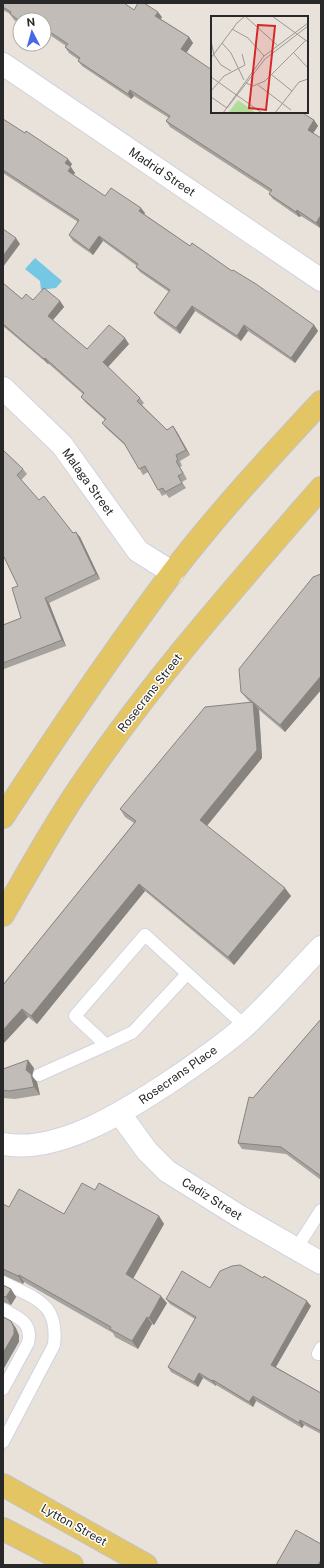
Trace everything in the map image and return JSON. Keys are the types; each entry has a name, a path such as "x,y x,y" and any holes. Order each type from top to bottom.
{"main road":[{"path":"3,817 52,741 173,573 243,490 321,402"},
{"name":"Rosecrans Street","path":"3,915 76,793 125,724 197,632 321,488"},
{"name":"Lytton Street","path":"3,1485 146,1565"},
{"path":"3,1529 72,1565"}],"street":[{"name":"Madrid Street","path":"3,64 321,280"},
{"name":"Malaga Street","path":"3,388 62,445 138,551 173,573"},
{"name":"Rosecrans Place","path":"3,1144 27,1146 58,1139 84,1130 120,1114 196,1064 245,1026 321,947"},
{"name":"Cadiz Street","path":"120,1114 147,1151 167,1171 239,1216 321,1263"}],"lane":[{"path":"106,1045 75,1016 145,935 245,1026"},
{"path":"39,1076 133,1032 187,974"},
{"path":"296,1249 321,1210"},
{"path":"3,1282 45,1305 54,1320 55,1332 54,1346 3,1442"},
{"path":"3,1309 21,1319 29,1330 30,1337 3,1390"}],"water":[{"path":"35,258 62,281 56,288 41,290 40,281 25,269"}],"building":[{"path":"3,3 124,3 134,10 138,3 144,3 158,12 155,16 189,37 181,49 211,69 211,113 303,113 314,120 308,130 321,138 321,215 316,223 269,194 272,190 166,121 170,116 130,90 128,94 78,61 80,58 65,47 68,44 52,33 52,12 12,12 12,15 10,14 11,12 3,7"},
{"path":"3,119 25,133 26,131 68,159 65,163 71,167 68,171 105,196 111,188 141,208 139,211 190,246 192,243 232,271 233,270 256,284 314,325 291,358 244,325 237,336 192,306 176,328 154,313 170,290 136,267 138,264 99,236 89,250 69,235 79,220 3,170"},
{"path":"3,229 16,238 3,256"},
{"path":"3,283 22,299 26,294 33,300 44,288 60,301 48,316 87,349 109,325 125,338 103,362 140,398 137,401 167,430 173,426 186,450 176,455 178,460 176,461 183,473 178,476 182,483 165,492 163,488 158,490 145,466 139,469 124,443 102,423 106,419 81,397 84,393 45,358 44,359 3,324"},
{"path":"3,450 23,469 17,475 39,500 44,496 73,533 76,532 96,574 45,598 62,640 3,663 3,625 21,618 12,588 18,586 3,555"},
{"path":"321,574 321,676 280,725 241,692 239,669 313,577"},
{"path":"253,702 257,750 200,820 285,888 228,957 139,884 31,1016 22,1009 3,1030 3,985 136,821 120,809 205,707"},
{"path":"321,1019 321,1176 281,1147 238,1143 249,1097 253,1098"},
{"path":"28,1060 26,1070 31,1074 34,1087 9,1091 3,1090 3,1069"},
{"path":"82,1183 95,1190 99,1183 159,1216 126,1274 161,1296 149,1318 147,1317 132,1341 110,1329 111,1327 19,1275 18,1276 3,1269 3,1204 9,1207 19,1189 64,1214"},
{"path":"240,1265 263,1278 264,1276 307,1301 271,1365 321,1393 321,1431 300,1420 299,1423 253,1396 249,1402 199,1373 194,1382 168,1367 196,1317 166,1299 182,1271 210,1288 220,1271 232,1266"},
{"path":"3,1285 11,1289 6,1297 3,1296"},
{"path":"3,1317 11,1321 14,1328 14,1334 3,1353"},
{"path":"296,1530 321,1544 321,1560 318,1565 276,1565"}]}
